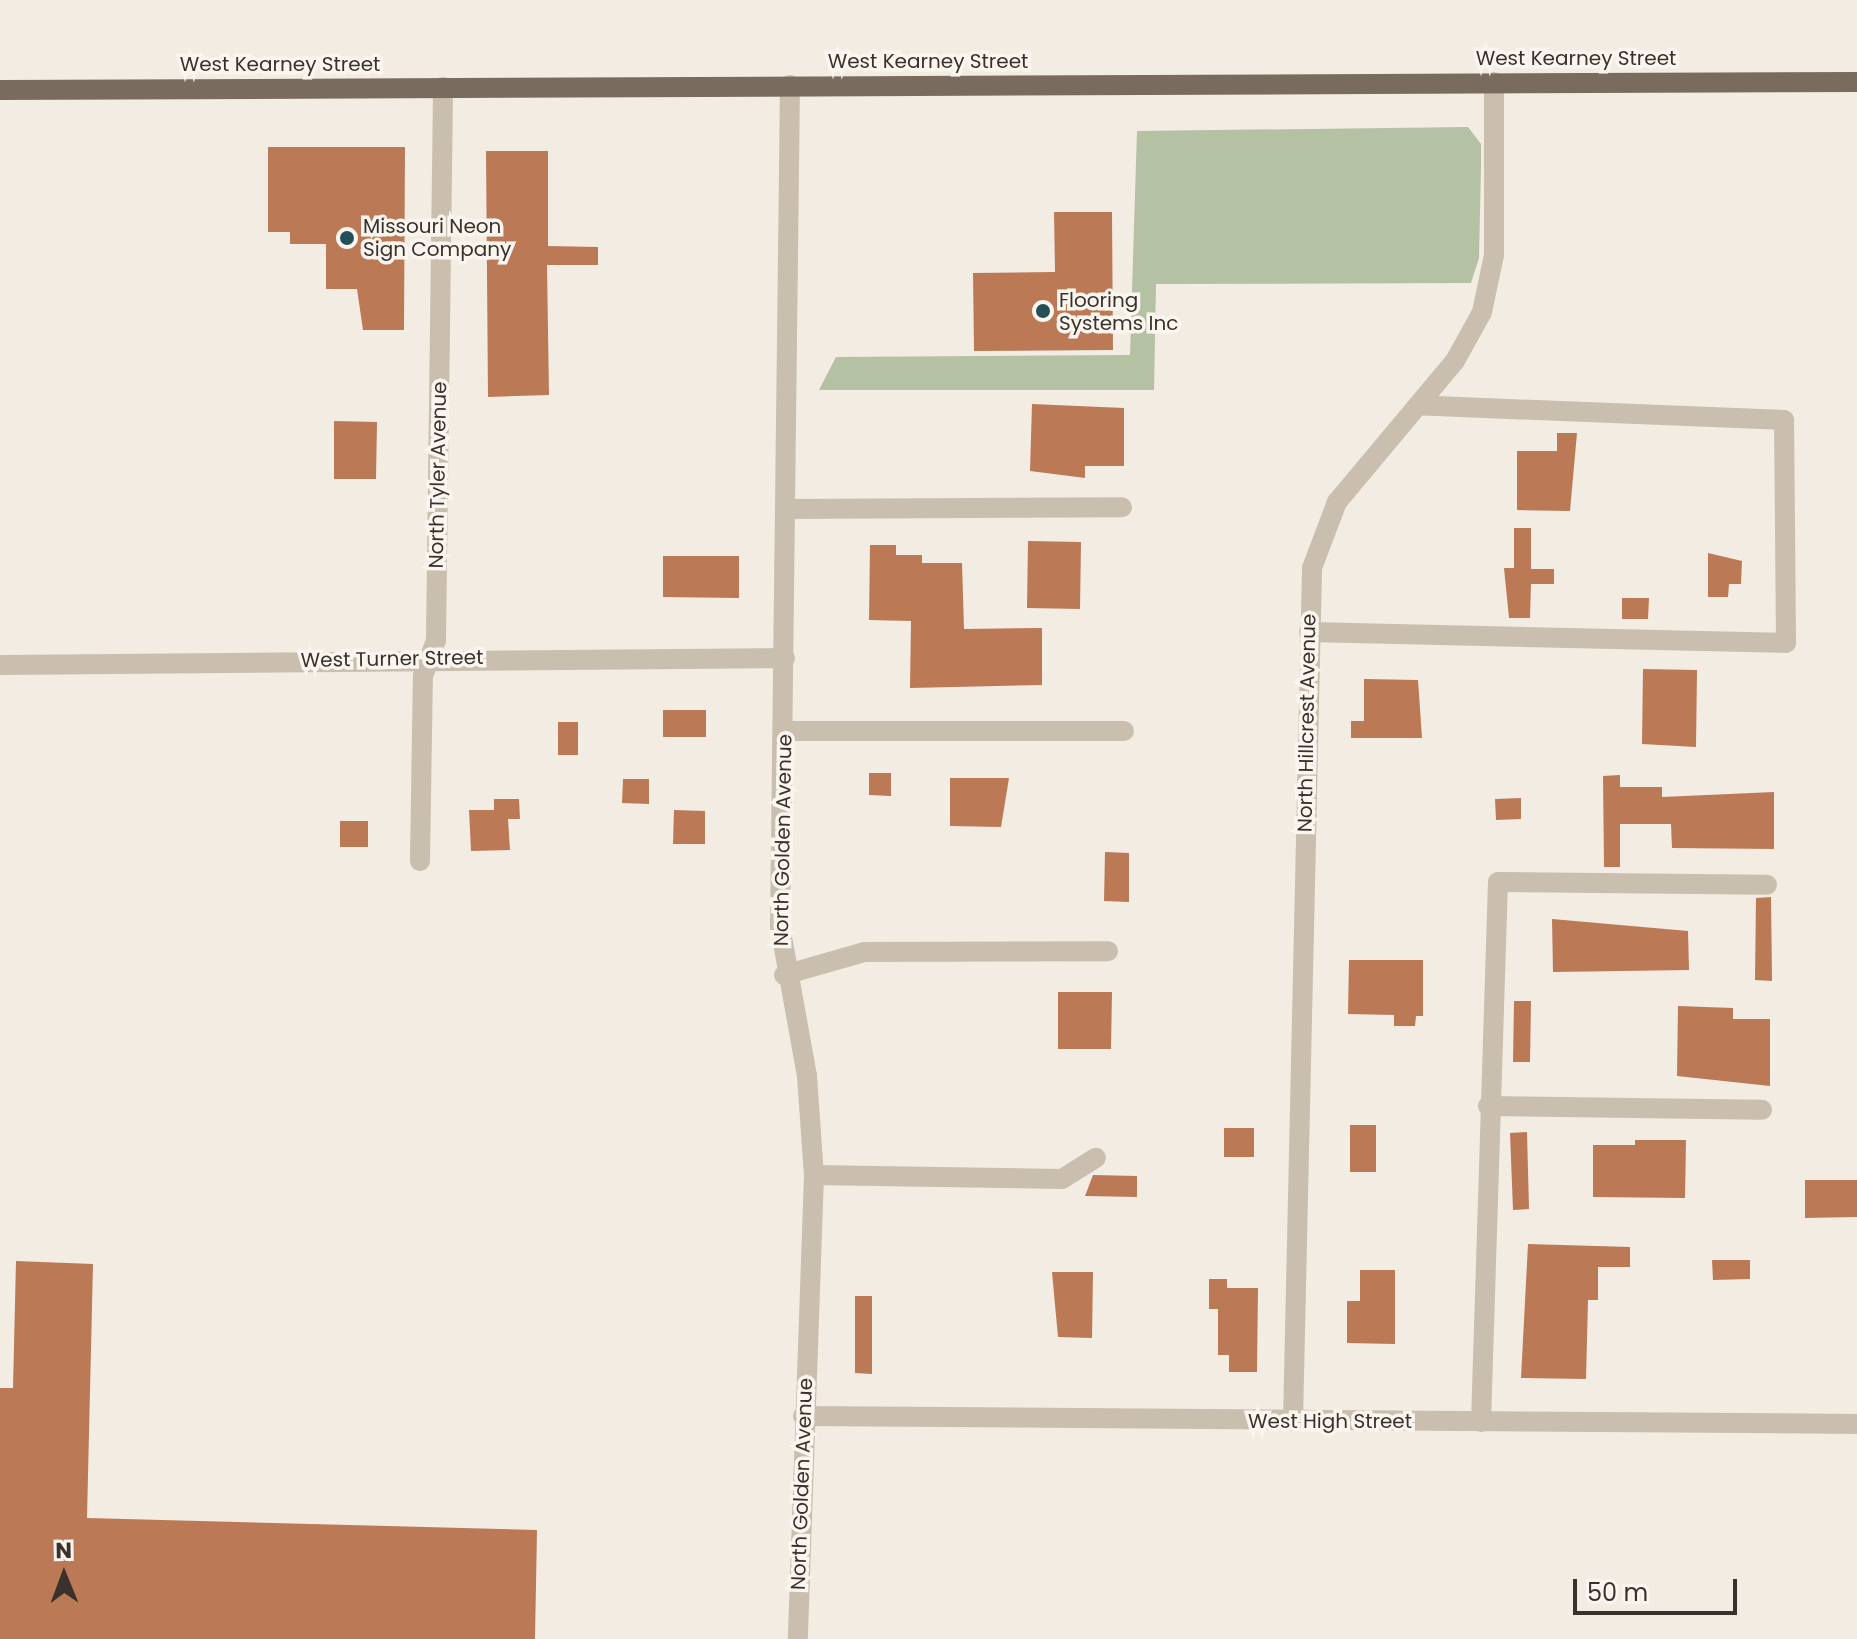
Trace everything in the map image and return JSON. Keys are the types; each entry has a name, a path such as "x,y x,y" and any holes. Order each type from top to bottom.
{"main road":[{"name":"West Kearney Street","path":"0,90 1857,82"}],"street":[{"name":"North Hillcrest Avenue","path":"1293,1421 1312,568 1328,517 1466,346 1488,294 1494,82"},
{"name":"North Golden Avenue","path":"790,85 784,975 807,1076 814,1175 803,1416 798,1639"},
{"name":"North Tyler Avenue","path":"420,861 430,657 436,640 443,87"},
{"path":"1309,632 1786,643 1784,420 1418,405"},
{"path":"785,509 1122,507"},
{"name":"West Turner Street","path":"0,665 430,657 785,658"},
{"path":"784,731 1124,731"},
{"path":"1481,1422 1488,1106 1498,882 1767,885"},
{"path":"784,975 865,952 1108,951"},
{"path":"1488,1106 1762,1110"},
{"path":"814,1175 1062,1179 1096,1158"},
{"name":"West High Street","path":"803,1416 1857,1424"}],"green space":[{"path":"1468,127 1481,144 1479,258 1471,283 1156,284 1154,390 819,390 836,357 1130,355 1137,131"}],"building":[{"name":"Missouri Neon Sign Company","path":"268,147 405,147 404,330 363,330 357,289 326,289 326,244 290,244 290,232 268,232"},
{"path":"486,151 548,151 548,246 598,247 598,265 547,265 549,395 488,397"},
{"name":"Flooring Systems Inc","path":"1054,212 1112,212 1113,350 974,351 973,273 1055,272"},
{"path":"1032,404 1124,408 1124,466 1085,466 1085,478 1030,471"},
{"path":"334,421 377,422 376,479 334,479"},
{"path":"1557,433 1577,433 1570,511 1517,510 1517,451 1557,451"},
{"path":"1514,528 1531,528 1531,569 1554,569 1554,584 1531,584 1530,618 1509,618 1504,568 1514,568"},
{"path":"1028,541 1081,542 1080,609 1027,608"},
{"path":"870,545 896,545 896,555 922,555 922,563 962,563 964,629 1042,628 1042,685 910,688 911,621 869,620"},
{"path":"1708,553 1742,561 1741,584 1729,584 1728,597 1708,597"},
{"path":"663,556 739,556 739,598 663,597"},
{"path":"1622,598 1649,598 1648,619 1622,619"},
{"path":"1643,669 1697,670 1696,747 1642,744"},
{"path":"1364,679 1418,680 1422,738 1351,738 1351,721 1364,721"},
{"path":"663,710 706,710 706,737 663,737"},
{"path":"558,722 578,722 578,755 558,755"},
{"path":"869,773 891,773 891,796 869,795"},
{"path":"1620,775 1620,787 1662,787 1662,797 1774,792 1774,849 1672,848 1671,824 1620,824 1620,867 1604,867 1603,776"},
{"path":"950,778 1009,778 1001,827 950,826"},
{"path":"623,779 649,779 649,804 622,803"},
{"path":"1521,798 1521,819 1496,820 1495,799"},
{"path":"494,799 519,799 520,819 508,819 510,850 471,851 469,810 494,810"},
{"path":"674,810 705,811 705,844 673,844"},
{"path":"340,821 368,821 368,847 340,847"},
{"path":"1105,852 1129,853 1129,902 1104,901"},
{"path":"1771,897 1772,981 1755,980 1756,898"},
{"path":"1552,919 1688,931 1689,970 1553,972"},
{"path":"1349,960 1423,960 1423,1016 1416,1016 1415,1026 1394,1026 1394,1015 1348,1014"},
{"path":"1058,992 1112,992 1111,1049 1058,1049"},
{"path":"1514,1001 1531,1001 1530,1062 1513,1062"},
{"path":"1678,1006 1733,1008 1733,1019 1770,1019 1770,1086 1677,1076"},
{"path":"1350,1125 1376,1125 1376,1172 1350,1172"},
{"path":"1224,1128 1254,1128 1254,1157 1224,1157"},
{"path":"1527,1132 1529,1209 1513,1210 1510,1133"},
{"path":"1635,1140 1686,1140 1685,1198 1593,1197 1593,1145 1635,1145"},
{"path":"1093,1175 1137,1176 1137,1197 1085,1196"},
{"path":"1805,1180 1857,1180 1857,1217 1805,1218"},
{"path":"1528,1244 1630,1247 1630,1267 1598,1267 1598,1300 1588,1300 1586,1379 1521,1378"},
{"path":"1712,1260 1750,1260 1750,1279 1713,1280"},
{"path":"16,1261 93,1264 87,1518 537,1530 535,1639 0,1639 0,1388 13,1388"},
{"path":"1360,1270 1395,1270 1395,1344 1347,1343 1347,1301 1360,1301"},
{"path":"1052,1272 1093,1272 1092,1338 1058,1337"},
{"path":"1209,1279 1227,1279 1227,1288 1258,1288 1257,1372 1229,1372 1229,1355 1218,1355 1218,1309 1209,1309"},
{"path":"855,1296 872,1296 872,1374 855,1373"}],"place":[{"name":"Missouri Neon Sign Company","path":"347,238"},
{"name":"Flooring Systems Inc","path":"1043,311"}]}
